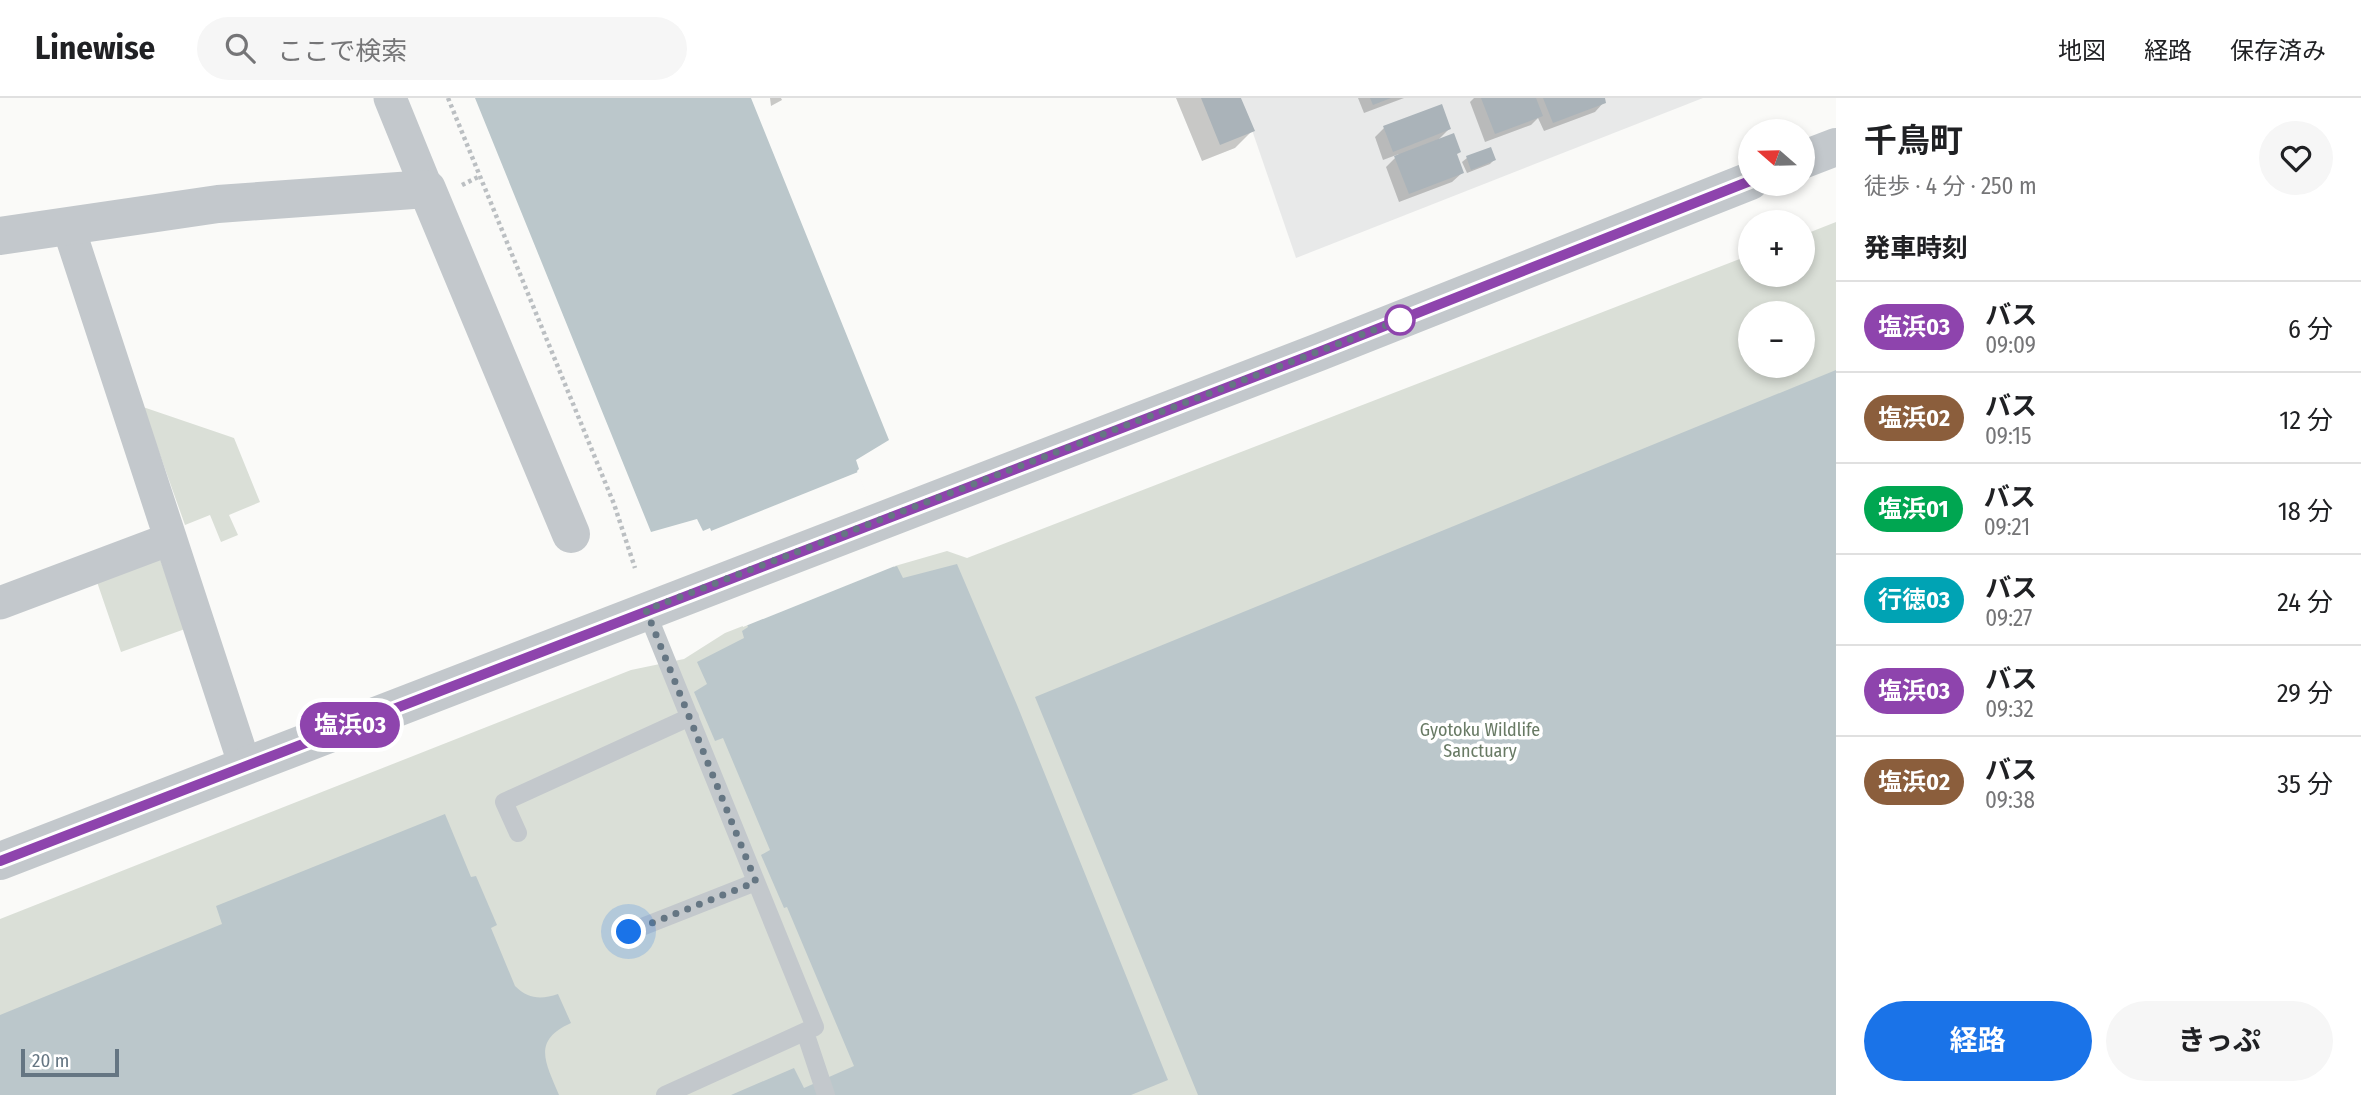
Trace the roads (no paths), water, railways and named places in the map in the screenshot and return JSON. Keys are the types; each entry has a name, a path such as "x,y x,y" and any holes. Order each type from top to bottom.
{"street":[{"path":"390,98 571,534"},
{"path":"1815,155 1836,147"},
{"path":"0,861 1319,352 1738,186"},
{"path":"0,236 218,204 427,188"},
{"path":"68,226 245,766"},
{"path":"0,603 170,539"}],"lane":[{"path":"646,610 815,1027 666,1095"},
{"path":"517,833 504,802 690,717"},
{"path":"629,932 756,882"},
{"path":"805,1032 826,1095"}],"park label":[{"name":"Gyotoku Wildlife Sanctuary","path":"1480,740"}]}
